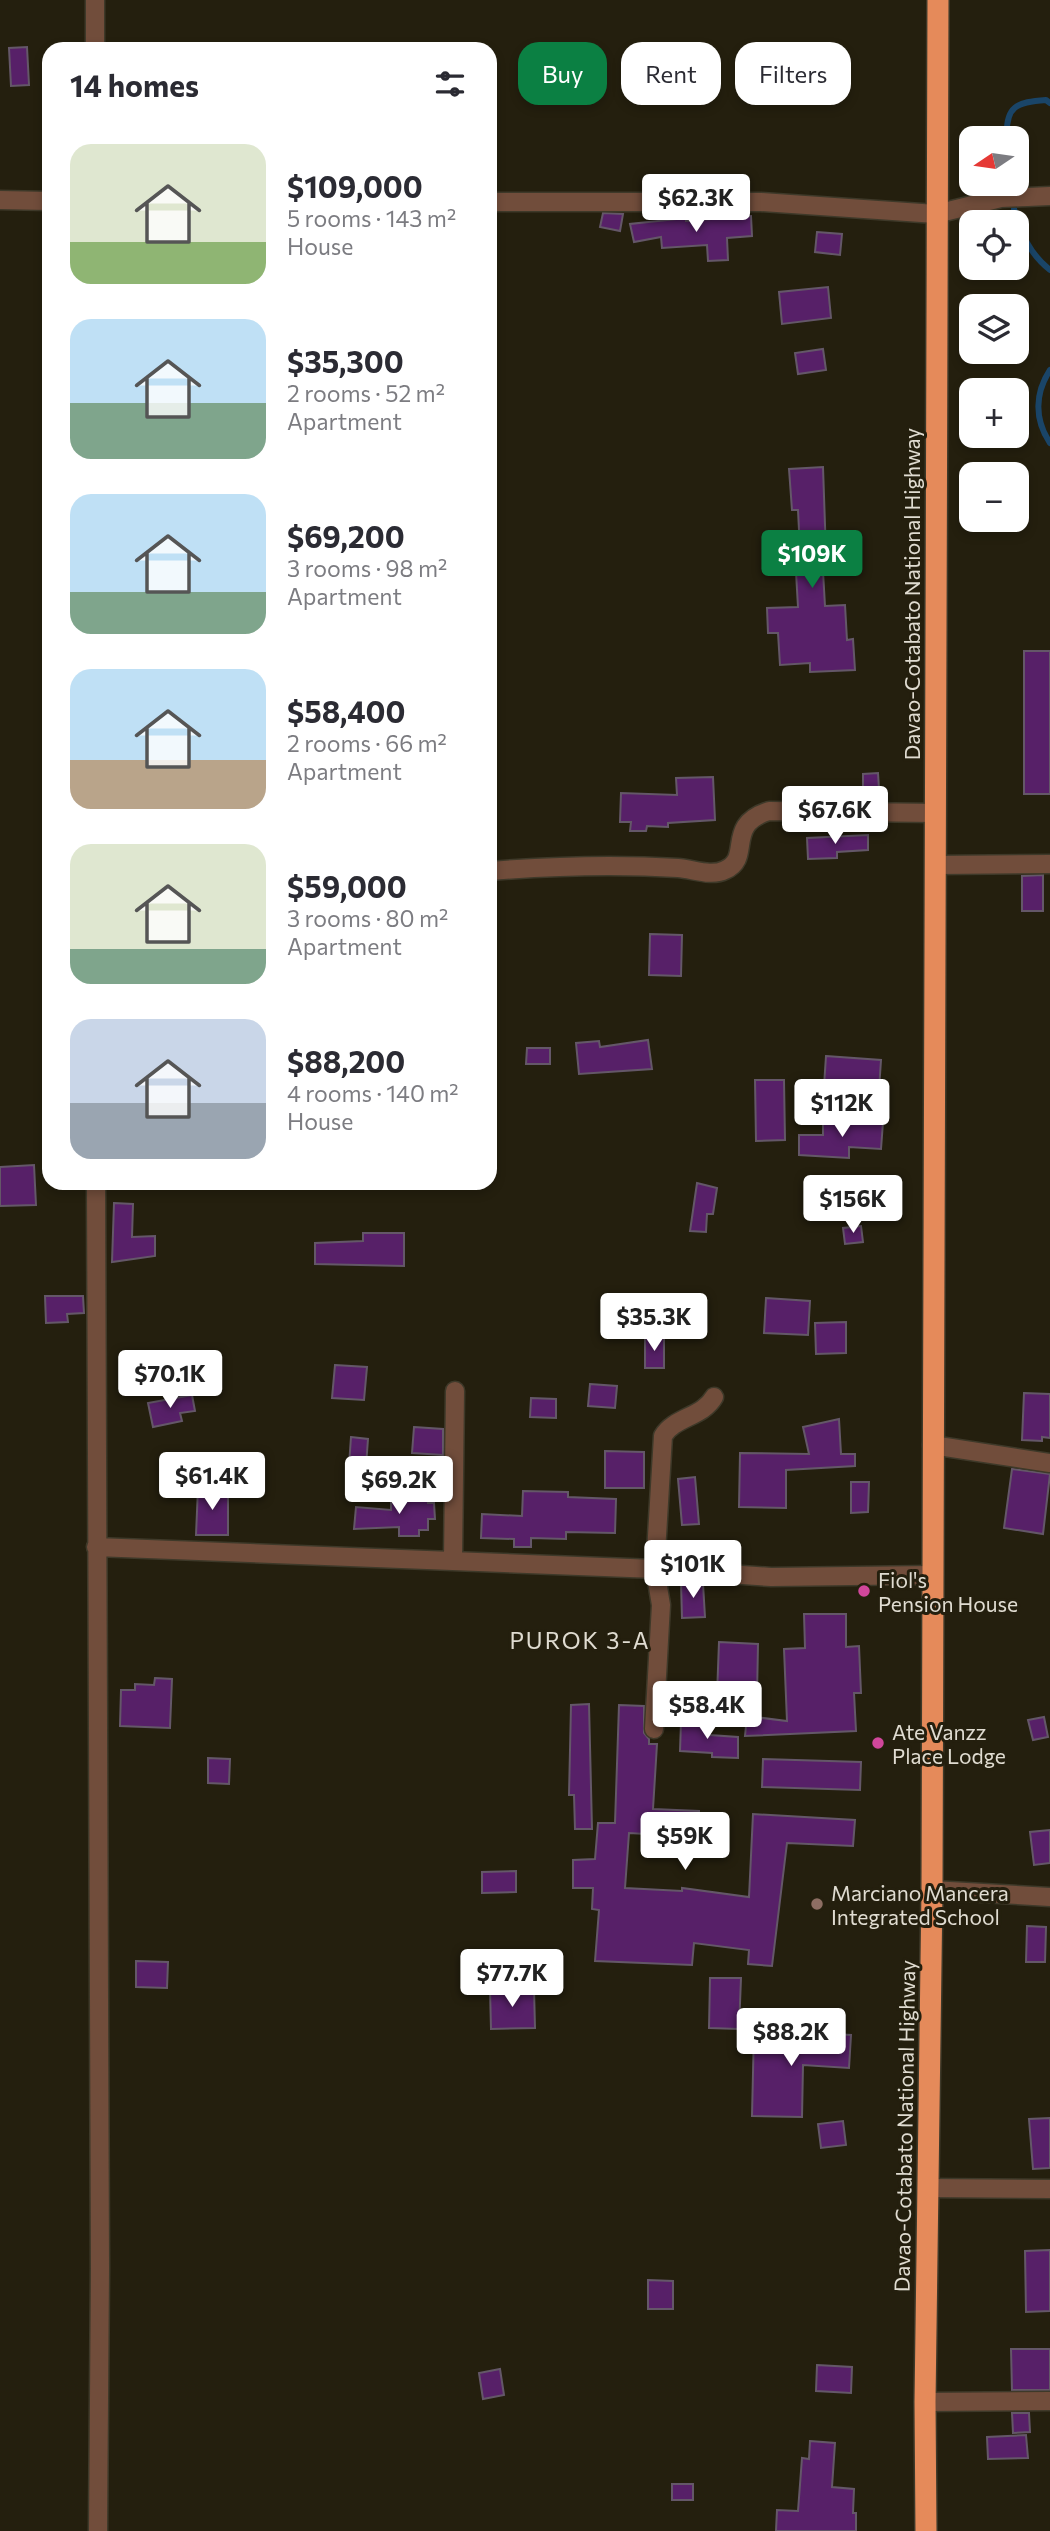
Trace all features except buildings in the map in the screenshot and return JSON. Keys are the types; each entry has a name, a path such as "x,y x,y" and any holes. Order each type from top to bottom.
{"highway":[{"name":"Davao-Cotabato National Highway","path":"926,2531 925,2402 932,1890 938,0"}],"street":[{"path":"95,0 95,42"},
{"path":"497,202 761,202 936,214 1001,198 1050,196"},
{"path":"0,200 42,201"},
{"path":"497,871 566,866 680,868 717,873 726,870 737,859 742,831 750,818 769,811 936,813"},
{"path":"936,865 1050,864"},
{"path":"96,1190 100,2254 97,2531"},
{"path":"453,1560 455,1391"},
{"path":"654,1729 661,1605 655,1569 663,1436 667,1430 704,1408 713,1397"},
{"path":"932,1445 1050,1463"},
{"path":"96,1547 453,1560 771,1577 932,1575"},
{"path":"932,1890 1050,1898"},
{"path":"928,2189 1050,2189"},
{"path":"925,2402 1050,2401"}],"waterway":[{"path":"1007,126 1011,112 1020,104 1046,100 1050,103"},
{"path":"1014,209 1027,243 1050,270"},
{"path":"1050,370 1041,388 1038,406 1041,425 1050,443"}],"place":[{"name":"Fiol's Pension House","path":"864,1591"},
{"name":"Ate Vanzz Place Lodge","path":"878,1743"},
{"name":"Marciano Mancera Integrated School","path":"817,1904"}],"district":[{"name":"PUROK 3-A","path":"580,1640"}]}
